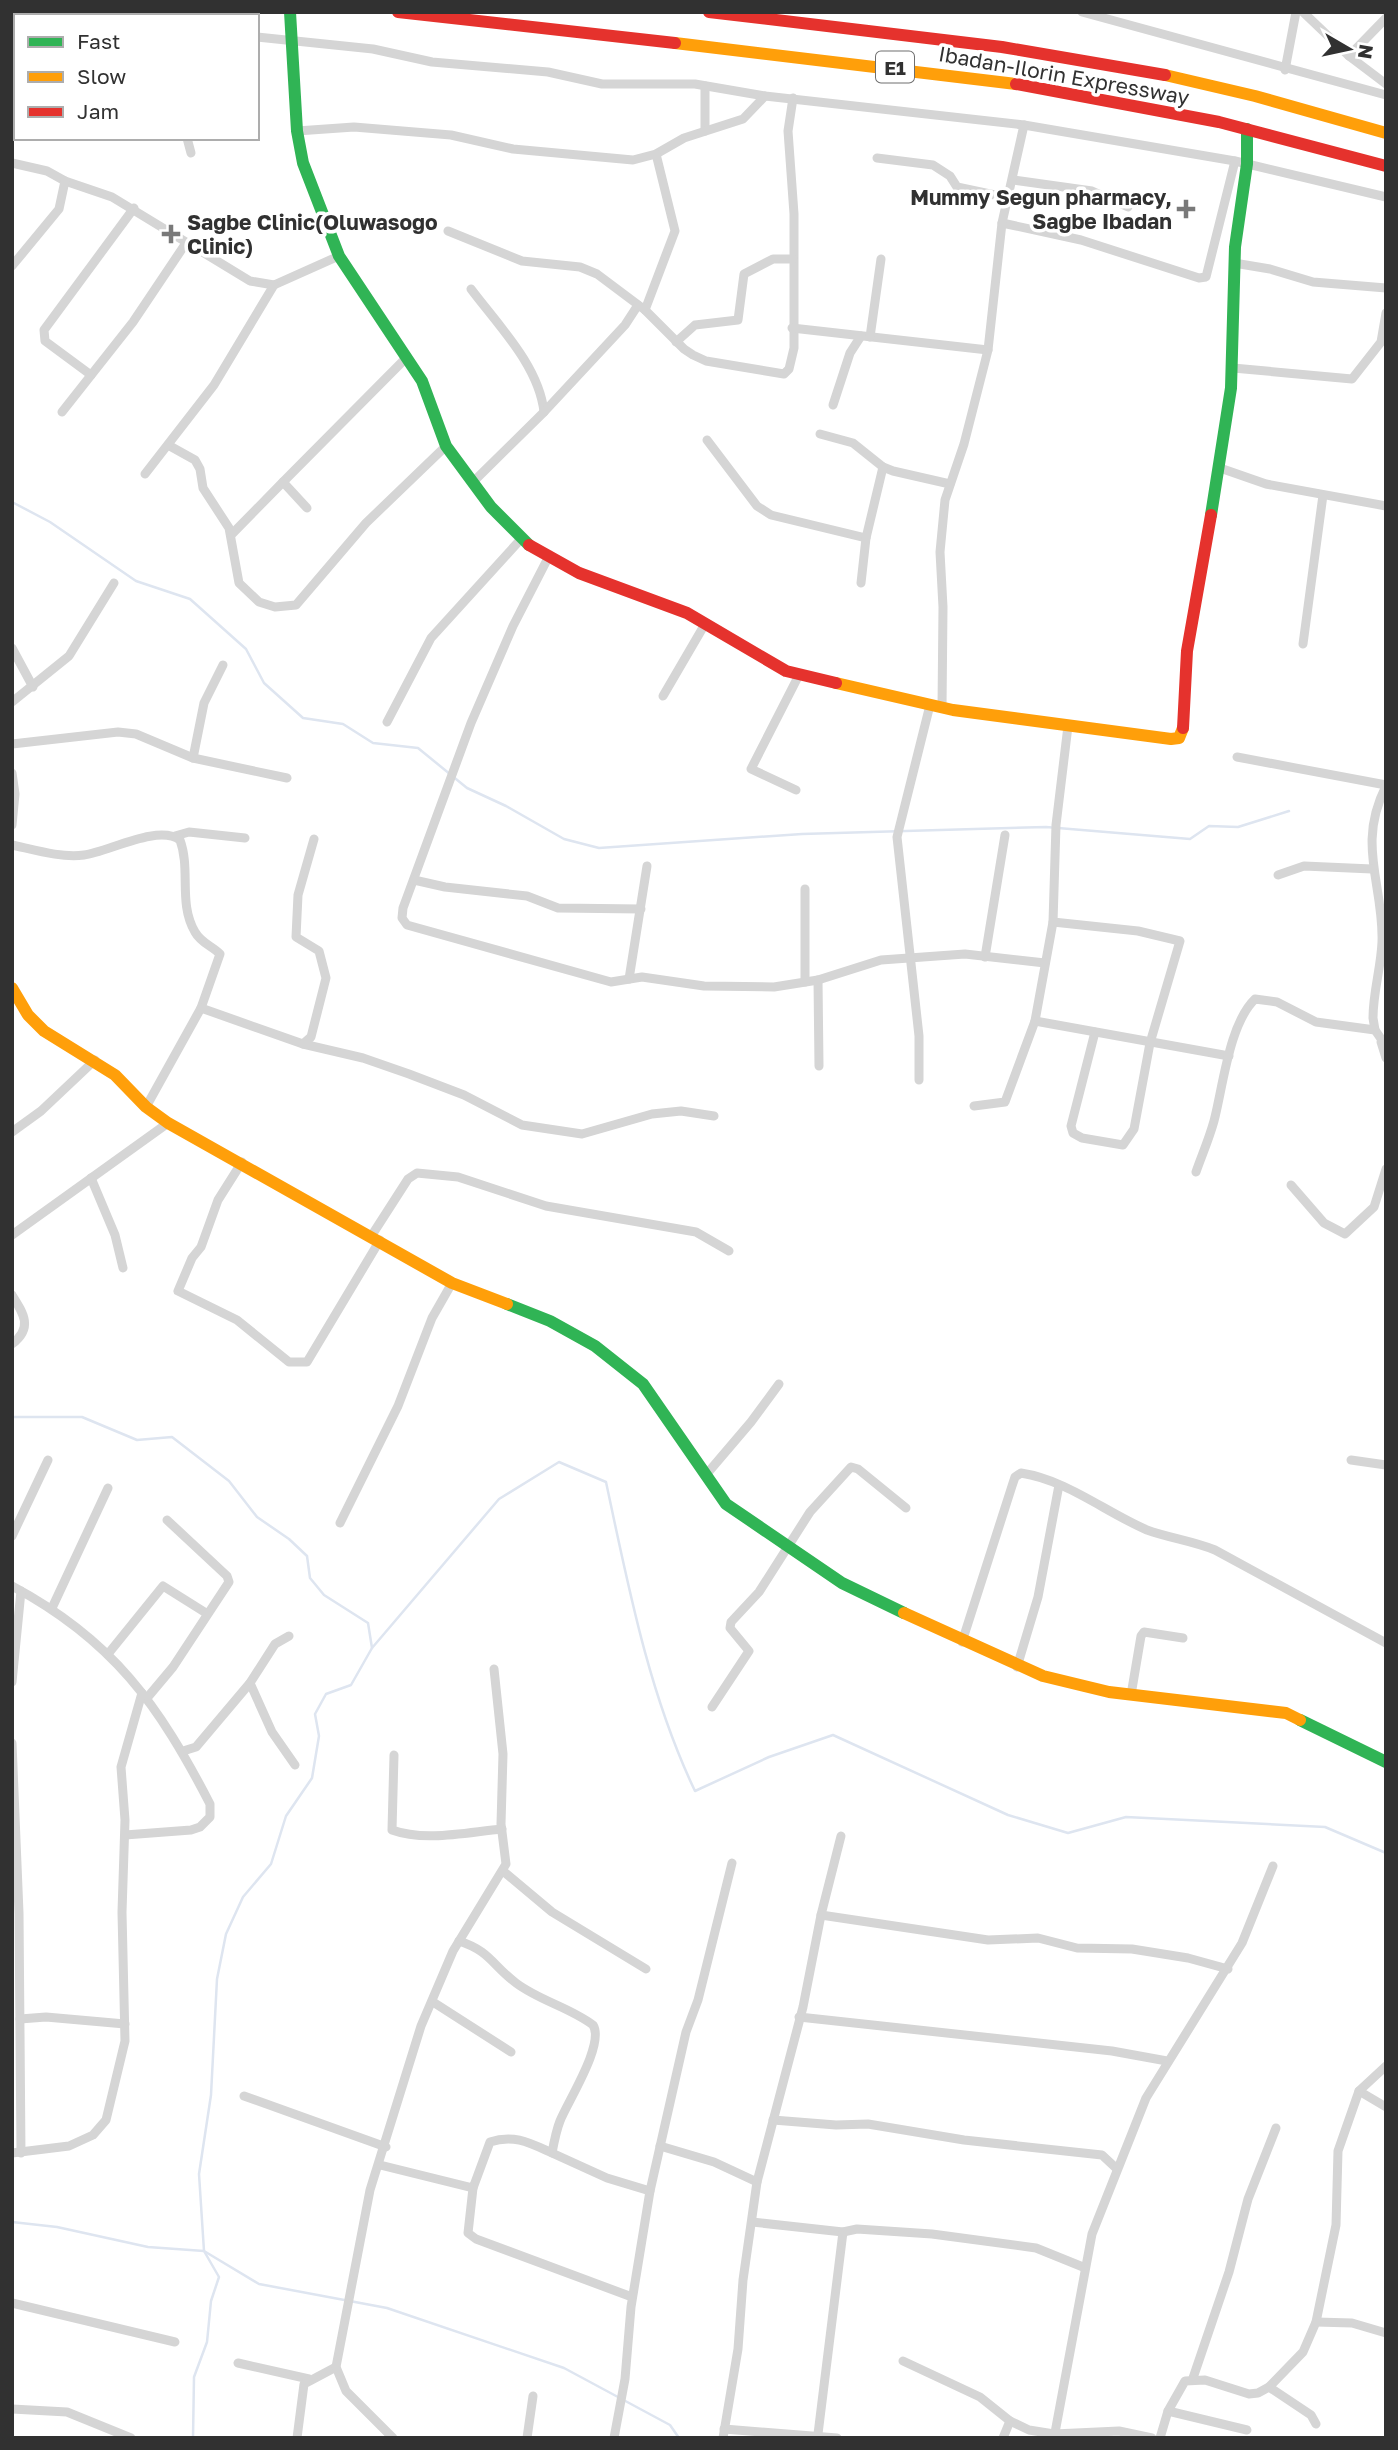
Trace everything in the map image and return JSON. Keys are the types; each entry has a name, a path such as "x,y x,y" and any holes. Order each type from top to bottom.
{"main road":[{"path":"290,12 297,131 303,163 339,256 422,380 446,446 472,483 521,539 548,558 579,573 674,607 774,666 799,675 866,688 936,707 1171,739 1182,734 1187,651 1220,468 1233,368 1234,263 1241,162 1247,128"},
{"name":"Ibadan-Ilorin Expressway","path":"397,12 936,72 1089,95 1247,128 1386,166"},
{"name":"Ibadan-Ilorin Expressway","path":"709,12 921,35 1071,58 1236,91 1386,133"},
{"path":"12,988 29,1015 44,1031 95,1060 115,1075 146,1107 168,1123 452,1283 550,1321 595,1346 630,1371 643,1384 705,1476 736,1513 757,1522 842,1583 1017,1667 1076,1686 1286,1713 1386,1762"}],"street":[{"path":"1082,12 1285,70 1386,95"},
{"path":"1285,70 1296,12"},
{"path":"1303,12 1349,56 1386,84"},
{"path":"1349,56 1386,18"},
{"path":"259,37 373,49 432,62 548,72 602,84 705,86 765,96 1024,125 1241,162 1386,197"},
{"path":"705,86 705,131"},
{"path":"297,131 354,127 395,130 451,135 513,149 633,160 656,153 674,142 743,119 765,96"},
{"path":"448,230 522,261 580,267 597,274 642,308 684,349 706,361 784,374 789,369 794,348 794,214 788,131 793,98"},
{"path":"919,1080 919,1036 897,837 936,707 943,607 940,552 950,484 964,444 988,350 1002,223 1024,125"},
{"path":"188,140 191,153"},
{"path":"472,483 544,412 642,308 675,231 656,153"},
{"path":"877,158 933,165 950,176 957,187 1009,198"},
{"path":"1002,223 1081,240 1199,278 1206,276 1241,162"},
{"path":"12,163 47,171 65,181 87,186 134,208 250,281 274,285 339,256"},
{"path":"1013,180 1092,191 1128,207"},
{"path":"12,266 59,209 65,181"},
{"path":"91,375 45,341 44,330 134,208"},
{"path":"62,412 133,322 186,243"},
{"path":"676,342 695,325 738,320 744,274 773,259 793,259"},
{"path":"834,405 850,353 866,336 881,259"},
{"path":"1234,263 1270,269 1313,282 1386,288"},
{"path":"145,474 214,385 274,285"},
{"path":"471,289 525,361 539,388 544,412"},
{"path":"1233,368 1352,379 1381,342 1386,313"},
{"path":"792,328 988,350"},
{"path":"231,535 407,357"},
{"path":"820,434 853,443 883,467 950,484"},
{"path":"707,440 757,506 771,515 866,538"},
{"path":"168,445 195,460 203,488 231,535 235,573 239,583 259,602 275,607 296,605 366,523 446,446"},
{"path":"861,583 866,538 883,467"},
{"path":"1220,468 1251,480 1386,506"},
{"path":"283,482 307,508"},
{"path":"1303,644 1323,495"},
{"path":"387,722 431,638 521,539"},
{"path":"548,558 513,626 471,723 402,908 402,918 407,925 599,981 651,977 727,987 774,987 818,980 867,962 910,957 965,954 1045,963"},
{"path":"12,702 33,687 77,646 95,609 114,583"},
{"path":"663,696 705,624"},
{"path":"12,648 33,687"},
{"path":"193,758 204,703 223,665"},
{"path":"796,790 751,769 799,675"},
{"path":"974,1106 1005,1102 1035,1021 1053,922 1056,825 1068,726"},
{"path":"12,744 118,733 136,734 193,758 287,778"},
{"path":"1237,757 1386,786 1375,812 1372,869 1382,944 1373,1003 1375,1030 1383,1044 1386,1058"},
{"path":"12,773 15,794 12,825"},
{"path":"12,845 83,855 143,838 199,832 244,838"},
{"path":"985,957 1004,835"},
{"path":"146,1107 201,1008 220,954 202,941 190,921 184,891 182,846 176,836"},
{"path":"303,1044 311,1037 326,978 319,951 296,937 298,895 314,839"},
{"path":"629,979 647,866"},
{"path":"1279,875 1304,866 1372,869"},
{"path":"414,880 456,889 517,894 558,908 641,909"},
{"path":"805,889 805,982"},
{"path":"1053,922 1138,931 1180,941 1180,950 1168,978 1150,1043 1134,1129 1123,1145 1114,1146 1082,1138 1073,1133 1071,1126 1095,1032"},
{"path":"818,980 819,1066"},
{"path":"1196,1172 1214,1122 1229,1056 1247,1006 1255,999 1277,1002 1316,1022 1375,1030"},
{"path":"201,1008 303,1044 363,1058 409,1074 464,1095 522,1125 582,1134 652,1114 681,1111 714,1116"},
{"path":"1035,1021 1229,1056"},
{"path":"12,1132 41,1111 95,1060"},
{"path":"12,1235 168,1123"},
{"path":"242,1163 218,1200 201,1247 192,1258 178,1291 237,1320 289,1362 307,1362 408,1179 417,1173 458,1177 546,1206 696,1232 729,1251"},
{"path":"1291,1185 1324,1223 1348,1234 1374,1207 1386,1168"},
{"path":"91,1178 115,1235 123,1268"},
{"path":"340,1523 398,1406 432,1318 452,1283"},
{"path":"12,1295 27,1322 25,1330 12,1344"},
{"path":"705,1476 729,1450 779,1384"},
{"path":"12,1536 48,1460"},
{"path":"1350,1460 1386,1465"},
{"path":"712,1707 749,1651 730,1628 731,1622 759,1592 810,1512 851,1467 858,1469 906,1508"},
{"path":"962,1642 1015,1477 1021,1473 1059,1485 1149,1531 1190,1540 1215,1550 1386,1643"},
{"path":"1017,1667 1038,1597 1059,1485"},
{"path":"52,1608 108,1488"},
{"path":"12,1743 20,2019 16,2037 16,2153 57,2150 100,2129 124,2052 122,1912 125,1835 121,1768 145,1695 173,1667 206,1613 227,1588 227,1576 167,1520"},
{"path":"108,1654 163,1586 206,1613"},
{"path":"12,1682 17,1588 52,1608 108,1654 145,1695 183,1751 211,1804 210,1817 191,1830 125,1835"},
{"path":"1131,1695 1140,1636 1144,1632 1183,1638"},
{"path":"183,1751 196,1747 250,1684 275,1644 289,1636"},
{"path":"393,2438 346,2391 338,2379 336,2367 370,2190 386,2147 417,2036 459,1941 503,1871 506,1854 502,1829 503,1754 494,1669"},
{"path":"250,1684 272,1732 295,1765"},
{"path":"394,1755 392,1830 402,1834 438,1835 502,1829"},
{"path":"837,2438 818,2434 724,2433 738,2349 757,2182 841,1836"},
{"path":"614,2438 625,2379 632,2297 650,2191 686,2032 698,2000 732,1863"},
{"path":"1054,2436 1076,2329 1083,2267 1092,2234 1146,2098 1167,2061 1228,1969 1242,1943 1273,1866"},
{"path":"503,1871 551,1912 646,1969"},
{"path":"821,1915 988,1940 1038,1938 1077,1948 1132,1949 1188,1958 1228,1969"},
{"path":"459,1941 484,1952 516,1983 541,1998 572,2010 596,2030 577,2090 560,2121 552,2153"},
{"path":"433,2002 511,2052"},
{"path":"20,2019 46,2017 125,2024"},
{"path":"799,2017 1112,2051 1167,2061"},
{"path":"1160,2438 1168,2411 1185,2381 1193,2378 1249,2394 1269,2387 1303,2352 1316,2322 1336,2225 1336,2161 1359,2091 1386,2066"},
{"path":"1359,2091 1386,2107"},
{"path":"244,2096 386,2147"},
{"path":"774,2120 836,2125 868,2124 964,2140 1102,2155 1117,2169"},
{"path":"1193,2378 1230,2272 1248,2199 1276,2128"},
{"path":"632,2297 475,2239 468,2233 473,2189 490,2142 506,2137 519,2139 607,2178 650,2191"},
{"path":"660,2146 713,2162 757,2182"},
{"path":"380,2165 473,2189"},
{"path":"752,2222 843,2232 857,2229 932,2234 1015,2245 1045,2250 1083,2267"},
{"path":"818,2434 843,2232"},
{"path":"12,2303 174,2342"},
{"path":"1316,2322 1352,2323 1386,2333"},
{"path":"903,2361 979,2397 1010,2421 1029,2430 1054,2436 1119,2431 1152,2438"},
{"path":"238,2363 309,2379"},
{"path":"297,2438 302,2388 309,2379 336,2367"},
{"path":"1269,2387 1311,2415 1316,2424"},
{"path":"527,2438 533,2396"},
{"path":"12,2409 67,2412 131,2438"},
{"path":"1168,2411 1247,2430"},
{"path":"1003,2438 1010,2421"}],"waterway":[{"path":"12,502 50,522 136,581 190,599 246,649 264,683 303,718 343,724 373,743 418,748 467,788 506,806 564,839 599,848 802,834 1046,827 1190,839 1209,826 1238,827 1289,811"},
{"path":"12,1417 82,1417 137,1440 172,1437 229,1481 257,1517 289,1539 307,1556 310,1578 324,1595 368,1623 372,1648 351,1685 326,1694 315,1714 319,1736 312,1778 286,1816 271,1864 243,1897 226,1934 217,1979 211,2095 199,2174 204,2251 219,2277 211,2301 207,2342 194,2377 193,2438"},
{"path":"372,1648 499,1499 559,1462 606,1482 652,1678 695,1791 769,1757 833,1735 1008,1815 1068,1833 1126,1817 1325,1827 1386,1853"},
{"path":"12,2222 57,2227 148,2247 204,2251 259,2284 387,2308 564,2368 670,2425 679,2438"}],"traffic: fast":[{"path":"290,12 297,131 303,163 339,256 422,381 446,446 491,507 529,545"},
{"path":"1211,515 1231,388 1235,247 1247,164 1247,129"},
{"path":"507,1304 550,1321 595,1346 643,1384 726,1504 842,1583 904,1613"},
{"path":"1300,1720 1386,1762"}],"traffic: slow":[{"path":"675,43 1016,84"},
{"path":"1165,75 1255,96 1386,133"},
{"path":"836,683 953,710 1171,739 1179,738 1183,728"},
{"path":"12,988 28,1015 44,1031 115,1075 146,1107 168,1123 452,1283 507,1304"},
{"path":"904,1613 1043,1676 1109,1692 1286,1713 1300,1720"}],"traffic: jam":[{"path":"398,12 675,43"},
{"path":"709,12 1002,47 1165,75"},
{"path":"1016,84 1219,122 1386,166"},
{"path":"1183,728 1187,651 1211,515"},
{"path":"529,545 579,573 687,613 786,671 836,683"}],"place":[{"name":"Mummy Segun pharmacy, Sagbe Ibadan","path":"1186,209"},
{"name":"Sagbe Clinic(Oluwasogo Clinic)","path":"171,234"}]}
